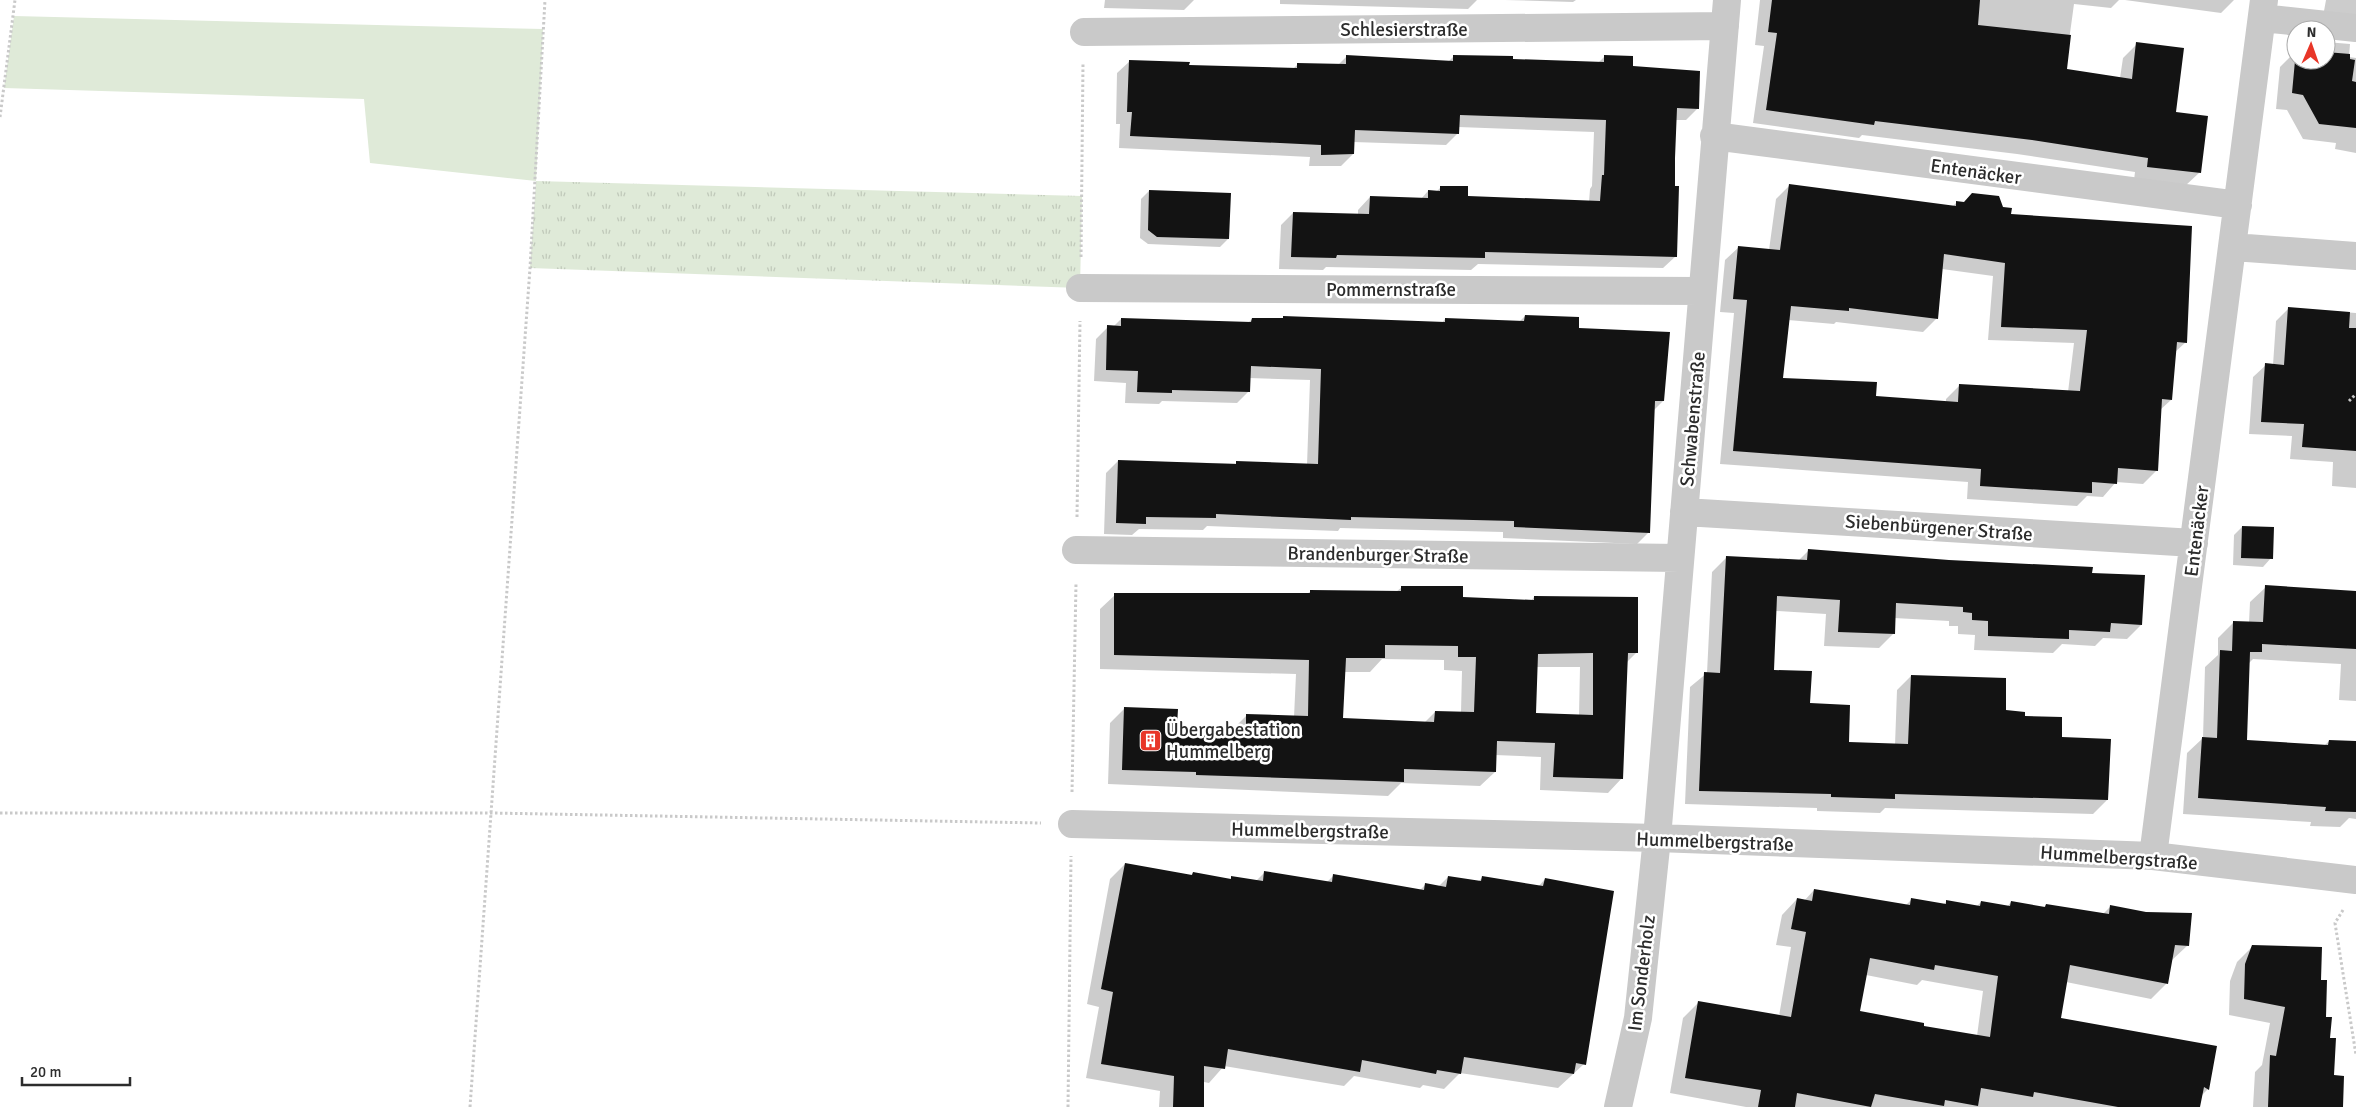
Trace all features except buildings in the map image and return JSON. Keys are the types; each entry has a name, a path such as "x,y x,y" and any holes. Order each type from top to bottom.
{"street":[{"path":"2263,9 2356,28"},
{"name":"Entenäcker","path":"2153,856 2263,9"},
{"name":"Schlesierstraße","path":"1084,32 1726,13"},
{"name":"Schwabenstraße","path":"1657,838 1714,136 1726,13"},
{"name":"Entenäcker","path":"1714,136 2238,205"},
{"path":"2233,248 2356,256"},
{"name":"Pommernstraße","path":"1080,288 1702,291"},
{"name":"Siebenbürgener Straße","path":"1684,512 2194,543"},
{"name":"Brandenburger Straße","path":"1076,550 1680,558"},
{"name":"Hummelbergstraße","path":"1072,824 1657,838 2153,856 2352,891"},
{"name":"Im Sonderholz","path":"1618,1107 1638,1018 1657,838"}],"path":[{"path":"0,116 15,0"},
{"path":"470,1107 536,191 545,0"},
{"path":"1068,1107 1084,32"},
{"path":"2349,401 2356,394"},
{"path":"0,813 491,813 1072,824"},
{"path":"2352,891 2335,923 2356,1055"}],"green space":[{"path":"14,16 543,29 536,181 370,163 364,99 4,88"},
{"path":"536,181 1082,196 1080,288 530,268"}],"place":[{"name":"Übergabestation Hummelberg","path":"1150,740"}]}
